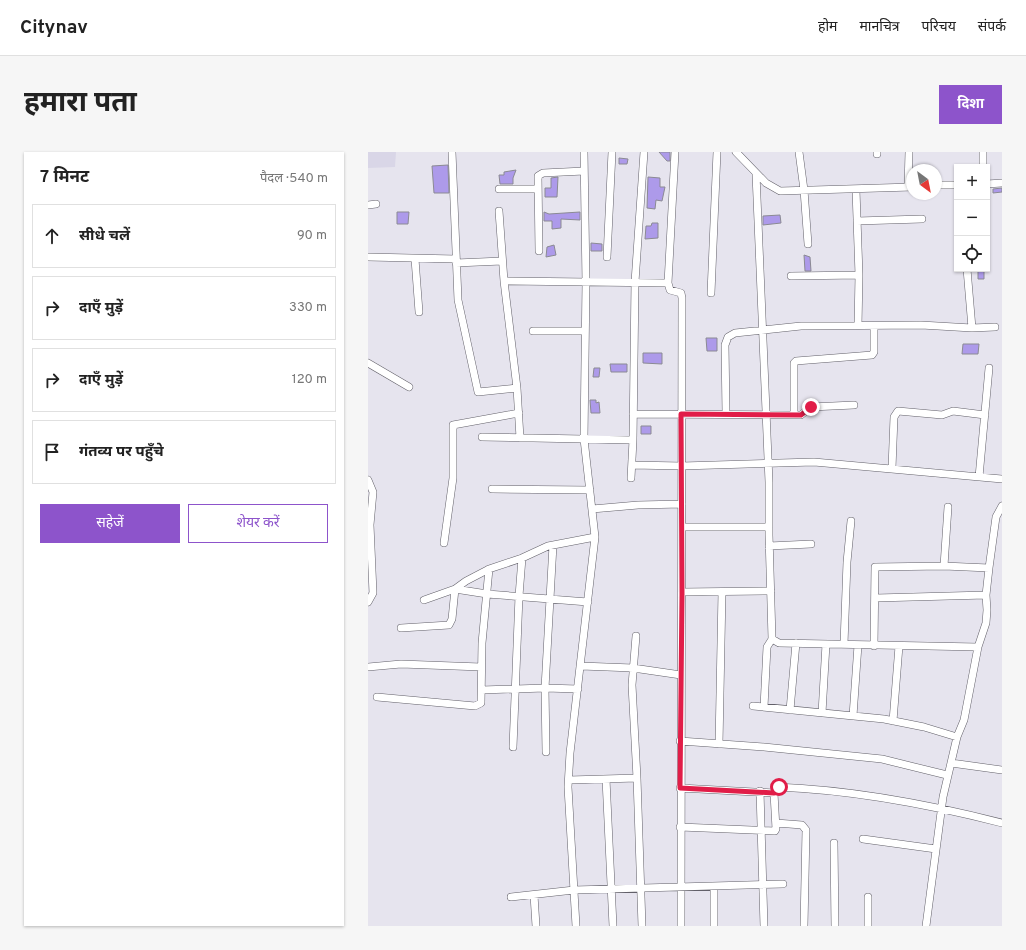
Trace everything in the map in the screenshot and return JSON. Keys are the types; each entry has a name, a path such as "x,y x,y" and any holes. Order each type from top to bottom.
{"street":[{"path":"452,152 458,300 476,390 480,392 517,388"},
{"path":"576,926 569,780 570,753 596,537 584,439 584,331 586,282 584,152"},
{"path":"607,257 612,152"},
{"path":"631,478 634,414 635,282 644,152"},
{"path":"675,152 668,283 670,290 679,292 681,296 681,926"},
{"path":"711,293 717,152"},
{"path":"736,152 756,174 776,190 856,190 906,187"},
{"path":"799,152 804,190 808,244"},
{"path":"909,152 909,164"},
{"path":"983,152 983,164"},
{"path":"540,251 539,174 584,171"},
{"path":"756,174 764,330 772,640 767,647 764,707"},
{"path":"990,184 1002,183"},
{"path":"942,186 954,185"},
{"path":"499,189 538,189"},
{"path":"856,190 859,275 858,326"},
{"path":"368,205 376,204"},
{"path":"499,211 502,261 517,388 520,438"},
{"path":"857,221 922,218"},
{"path":"368,258 502,261"},
{"path":"416,259 419,312"},
{"path":"967,272 972,328"},
{"path":"791,276 859,275"},
{"path":"504,282 668,283"},
{"path":"726,413 726,340 728,336 735,333 800,326 921,325 972,328 996,327"},
{"path":"794,415 794,363 796,361 872,355 874,352 874,326"},
{"path":"533,331 584,331"},
{"path":"368,363 409,388"},
{"path":"979,477 989,368"},
{"path":"634,414 726,413 794,415 804,414 811,407 854,405"},
{"path":"892,468 894,417 898,411 942,415 953,411 985,415"},
{"path":"444,543 452,499 453,425 519,413"},
{"path":"482,437 633,440"},
{"path":"632,465 682,466 814,462 1002,479"},
{"path":"368,480 372,484 373,492 370,525 370,572 372,593 371,600 368,602"},
{"path":"492,489 590,490"},
{"path":"592,509 638,505 682,504"},
{"path":"926,926 941,807 957,737 964,720 978,647 987,616 986,595 989,568 996,517 1002,506"},
{"path":"944,566 948,507"},
{"path":"844,644 847,562 851,521"},
{"path":"682,526 769,527"},
{"path":"424,600 455,589 466,581 489,569 522,558 553,545 596,537"},
{"path":"769,546 811,544"},
{"path":"546,752 545,688 553,545"},
{"path":"514,747 514,689 518,596 522,558"},
{"path":"874,646 876,598 874,570 877,566 989,568"},
{"path":"377,697 476,706 481,703 481,667 484,615 489,569"},
{"path":"455,589 487,594 588,602"},
{"path":"401,628 450,625 455,589"},
{"path":"682,592 771,591"},
{"path":"719,744 722,592"},
{"path":"876,598 986,595"},
{"path":"636,636 632,685 638,778 642,926"},
{"path":"772,640 779,643 978,647"},
{"path":"790,710 796,643"},
{"path":"822,713 826,644"},
{"path":"853,716 858,645"},
{"path":"893,721 899,646"},
{"path":"368,667 401,664 481,667"},
{"path":"581,666 633,668 681,675"},
{"path":"482,690 545,688 578,689"},
{"path":"753,706 893,721 924,727 957,737"},
{"path":"680,741 882,759 947,776"},
{"path":"951,763 1002,770"},
{"path":"569,780 638,778"},
{"path":"606,779 613,926"},
{"path":"680,827 775,832 776,823 774,793 777,787 827,789 941,807 1002,822"},
{"path":"680,788 760,791 774,793"},
{"path":"760,791 764,926"},
{"path":"776,823 802,825 806,830 804,926"},
{"path":"863,839 936,849"},
{"path":"834,843 835,926"},
{"path":"510,897 574,890 783,884"},
{"path":"714,887 714,926"},
{"path":"534,894 536,926"},
{"path":"868,897 868,926"}],"shaded area":[{"path":"368,152 396,152 395,167 368,168"}],"building":[{"path":"659,152 670,152 670,161 667,161"},
{"path":"619,158 628,159 627,164 619,164"},
{"path":"448,165 449,193 434,193 432,166"},
{"path":"516,170 513,178 513,184 500,184 499,175 504,175 504,172"},
{"path":"558,177 557,197 545,197 545,188 551,188 551,178"},
{"path":"648,177 660,178 660,187 665,187 662,201 656,200 655,209 647,208"},
{"path":"1002,188 1002,192 993,193 993,189"},
{"path":"397,212 409,212 408,224 397,224"},
{"path":"544,212 549,214 580,212 580,220 561,219 561,228 552,229 552,221 544,221"},
{"path":"780,215 781,223 763,225 763,216"},
{"path":"652,223 658,223 658,238 645,239 646,226 651,226"},
{"path":"591,243 602,244 602,251 591,251"},
{"path":"554,245 556,255 546,257 547,247"},
{"path":"804,255 810,257 811,271 805,271"},
{"path":"978,272 984,272 984,279 978,279"},
{"path":"706,338 717,338 717,351 707,351"},
{"path":"963,344 979,344 978,354 962,354"},
{"path":"643,353 662,353 662,364 643,363"},
{"path":"610,364 627,364 627,372 611,372"},
{"path":"594,368 600,368 599,377 593,377"},
{"path":"590,400 596,400 596,403 599,402 600,413 591,413"},
{"path":"641,426 651,426 651,434 641,434"}],"route":[{"path":"779,787 776,788 774,793 760,791 680,788 682,594 681,414 726,413 801,415 811,407"}]}
